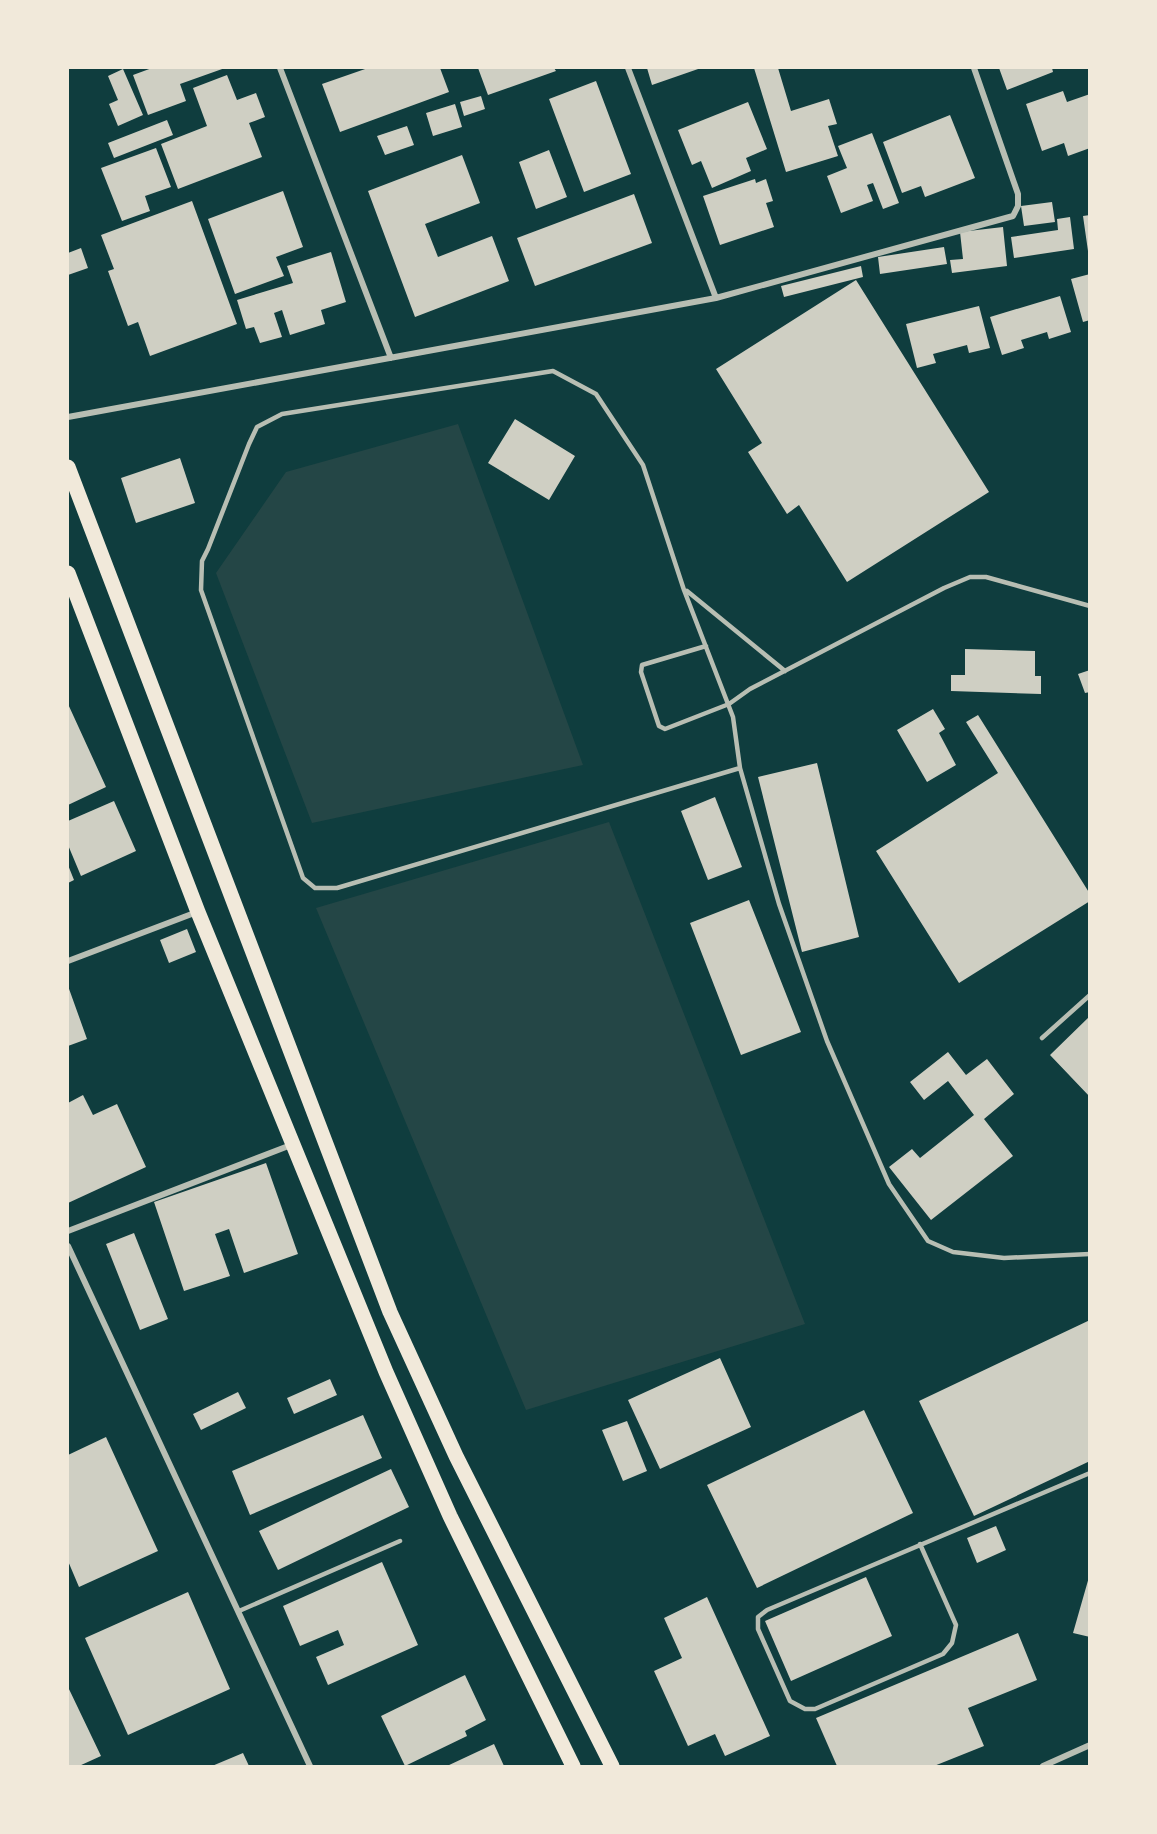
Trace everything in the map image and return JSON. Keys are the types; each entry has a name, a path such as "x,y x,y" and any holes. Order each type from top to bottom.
{"main road":[{"path":"68,467 390,1312 456,1456 612,1767"},
{"path":"68,573 198,912 364,1320 450,1516 573,1767"}],"street":[{"path":"280,68 391,358"},
{"path":"628,68 716,298"},
{"path":"68,417 716,298 1013,216 1018,206 1018,194 974,68"},
{"path":"68,961 198,912"},
{"path":"68,1231 293,1144"},
{"path":"68,1246 310,1767"},
{"path":"1043,1767 1089,1746"}],"lane":[{"path":"740,768 337,888 315,888 303,878 201,590 202,561 257,427 282,414 554,371 596,394 643,465 684,590 729,704 740,768 779,904 827,1041 889,1184 928,1241 953,1251 1004,1258 1089,1254"},
{"path":"706,646 642,665 641,672 659,726 665,729 729,704 750,689 944,588 970,577 986,577 1089,606"},
{"path":"684,590 785,671"},
{"path":"1041,1038 1089,995"},
{"path":"920,1544 956,1625 952,1643 943,1654 815,1709 805,1709 790,1701 758,1629 758,1617 767,1610 920,1544 1089,1473"},
{"path":"239,1611 400,1541"}],"shaded area":[{"path":"458,424 583,765 312,823 216,573 286,472"},
{"path":"609,822 805,1324 526,1410 316,908"}],"building":[{"path":"152,68 225,68 180,84 186,101 148,115 133,75"},
{"path":"368,68 440,68 449,92 340,132 322,84"},
{"path":"478,68 554,68 556,71 488,95"},
{"path":"647,68 701,68 652,85"},
{"path":"754,68 778,68 791,111 829,99 837,124 828,126 838,156 786,172"},
{"path":"999,68 1052,68 1053,72 1007,90"},
{"path":"123,69 143,115 118,126 109,104 118,100 108,76"},
{"path":"227,75 237,100 256,93 265,117 249,123 262,157 178,189 161,144 207,126 193,88"},
{"path":"596,81 631,174 584,192 549,99"},
{"path":"1063,91 1067,102 1090,94 1090,148 1068,156 1064,143 1042,151 1026,104"},
{"path":"481,96 485,109 464,116 460,102"},
{"path":"748,102 767,149 746,158 751,171 712,188 701,161 692,165 678,130"},
{"path":"455,104 462,127 433,136 426,113"},
{"path":"950,115 975,178 925,197 921,186 902,193 883,142"},
{"path":"167,120 173,135 114,158 108,143"},
{"path":"407,126 414,145 385,155 377,136"},
{"path":"872,133 899,203 883,209 873,183 867,185 873,201 841,213 827,176 847,168 838,146"},
{"path":"156,148 171,187 145,196 150,211 122,221 101,168"},
{"path":"549,150 567,197 536,209 519,162"},
{"path":"462,155 480,203 425,224 438,257 492,236 509,281 415,317 368,191"},
{"path":"755,179 756,183 766,179 773,201 766,203 774,227 720,245 703,196"},
{"path":"283,191 303,247 276,257 284,276 235,294 208,219"},
{"path":"634,194 652,243 535,286 517,238"},
{"path":"192,201 237,324 150,356 138,322 128,326 108,271 114,269 101,235"},
{"path":"1052,202 1055,222 1024,226 1021,206"},
{"path":"1090,215 1090,251 1088,251 1083,216"},
{"path":"1070,217 1074,249 1014,258 1011,237 1058,230 1057,219"},
{"path":"1003,227 1007,266 952,273 950,260 963,259 960,232"},
{"path":"944,247 947,264 880,274 878,257"},
{"path":"81,248 88,268 68,275 68,253"},
{"path":"331,252 346,302 321,310 325,324 290,335 282,310 274,313 282,337 260,343 254,327 246,329 237,300 293,283 287,266"},
{"path":"861,266 863,277 784,297 781,286"},
{"path":"1090,274 1090,320 1083,322 1071,279"},
{"path":"856,280 989,492 847,582 799,505 787,514 748,452 762,443 716,369"},
{"path":"1060,296 1071,332 1049,339 1047,332 1021,340 1024,348 1002,355 990,317"},
{"path":"979,306 990,348 969,353 967,345 933,354 936,363 917,368 906,324"},
{"path":"515,419 575,456 549,500 488,463"},
{"path":"180,458 195,503 136,523 121,478"},
{"path":"965,649 1035,651 1035,676 1041,676 1041,694 951,691 951,675 965,675"},
{"path":"1090,670 1090,692 1085,693 1078,674"},
{"path":"68,704 106,787 68,805"},
{"path":"933,709 945,729 939,733 956,765 927,782 897,730"},
{"path":"978,715 1090,894 1090,901 959,983 876,851 998,773 966,722"},
{"path":"817,763 859,937 802,952 758,777"},
{"path":"715,797 742,867 708,880 681,811"},
{"path":"114,801 136,851 81,876 68,845 68,821"},
{"path":"68,865 74,880 68,883"},
{"path":"749,900 801,1032 741,1055 690,923"},
{"path":"187,929 196,952 169,963 160,940"},
{"path":"68,986 87,1039 68,1046"},
{"path":"1090,1016 1090,1097 1050,1055"},
{"path":"948,1052 966,1075 987,1059 1014,1094 984,1119 1013,1156 931,1220 889,1167 912,1149 920,1158 974,1115 948,1081 924,1100 910,1082"},
{"path":"83,1095 93,1115 117,1104 146,1167 68,1203 68,1103"},
{"path":"266,1163 298,1254 244,1273 229,1229 215,1234 230,1276 184,1291 154,1202"},
{"path":"134,1233 168,1319 140,1330 106,1244"},
{"path":"1090,1320 1090,1461 974,1516 919,1401"},
{"path":"720,1358 751,1427 660,1469 628,1400"},
{"path":"330,1379 337,1395 294,1414 287,1398"},
{"path":"238,1392 246,1408 201,1430 193,1414"},
{"path":"864,1410 913,1513 757,1588 707,1485"},
{"path":"363,1415 382,1458 250,1515 232,1471"},
{"path":"627,1421 647,1471 623,1481 602,1430"},
{"path":"106,1437 158,1551 79,1587 68,1561 68,1455"},
{"path":"391,1469 409,1507 278,1570 259,1531"},
{"path":"996,1526 1006,1550 977,1563 967,1538"},
{"path":"382,1562 418,1645 328,1685 316,1657 344,1645 338,1630 300,1646 283,1606"},
{"path":"866,1577 892,1636 791,1681 765,1621"},
{"path":"1090,1577 1090,1637 1073,1633"},
{"path":"188,1592 230,1689 128,1735 85,1638"},
{"path":"707,1597 770,1736 725,1756 715,1734 688,1746 654,1671 682,1658 664,1618"},
{"path":"1018,1633 1037,1680 968,1708 984,1746 934,1766 837,1766 816,1718"},
{"path":"465,1675 486,1720 465,1731 467,1736 405,1766 381,1716"},
{"path":"68,1687 101,1756 79,1766 68,1766"},
{"path":"494,1744 504,1766 447,1766"},
{"path":"243,1753 249,1766 212,1766"}]}
